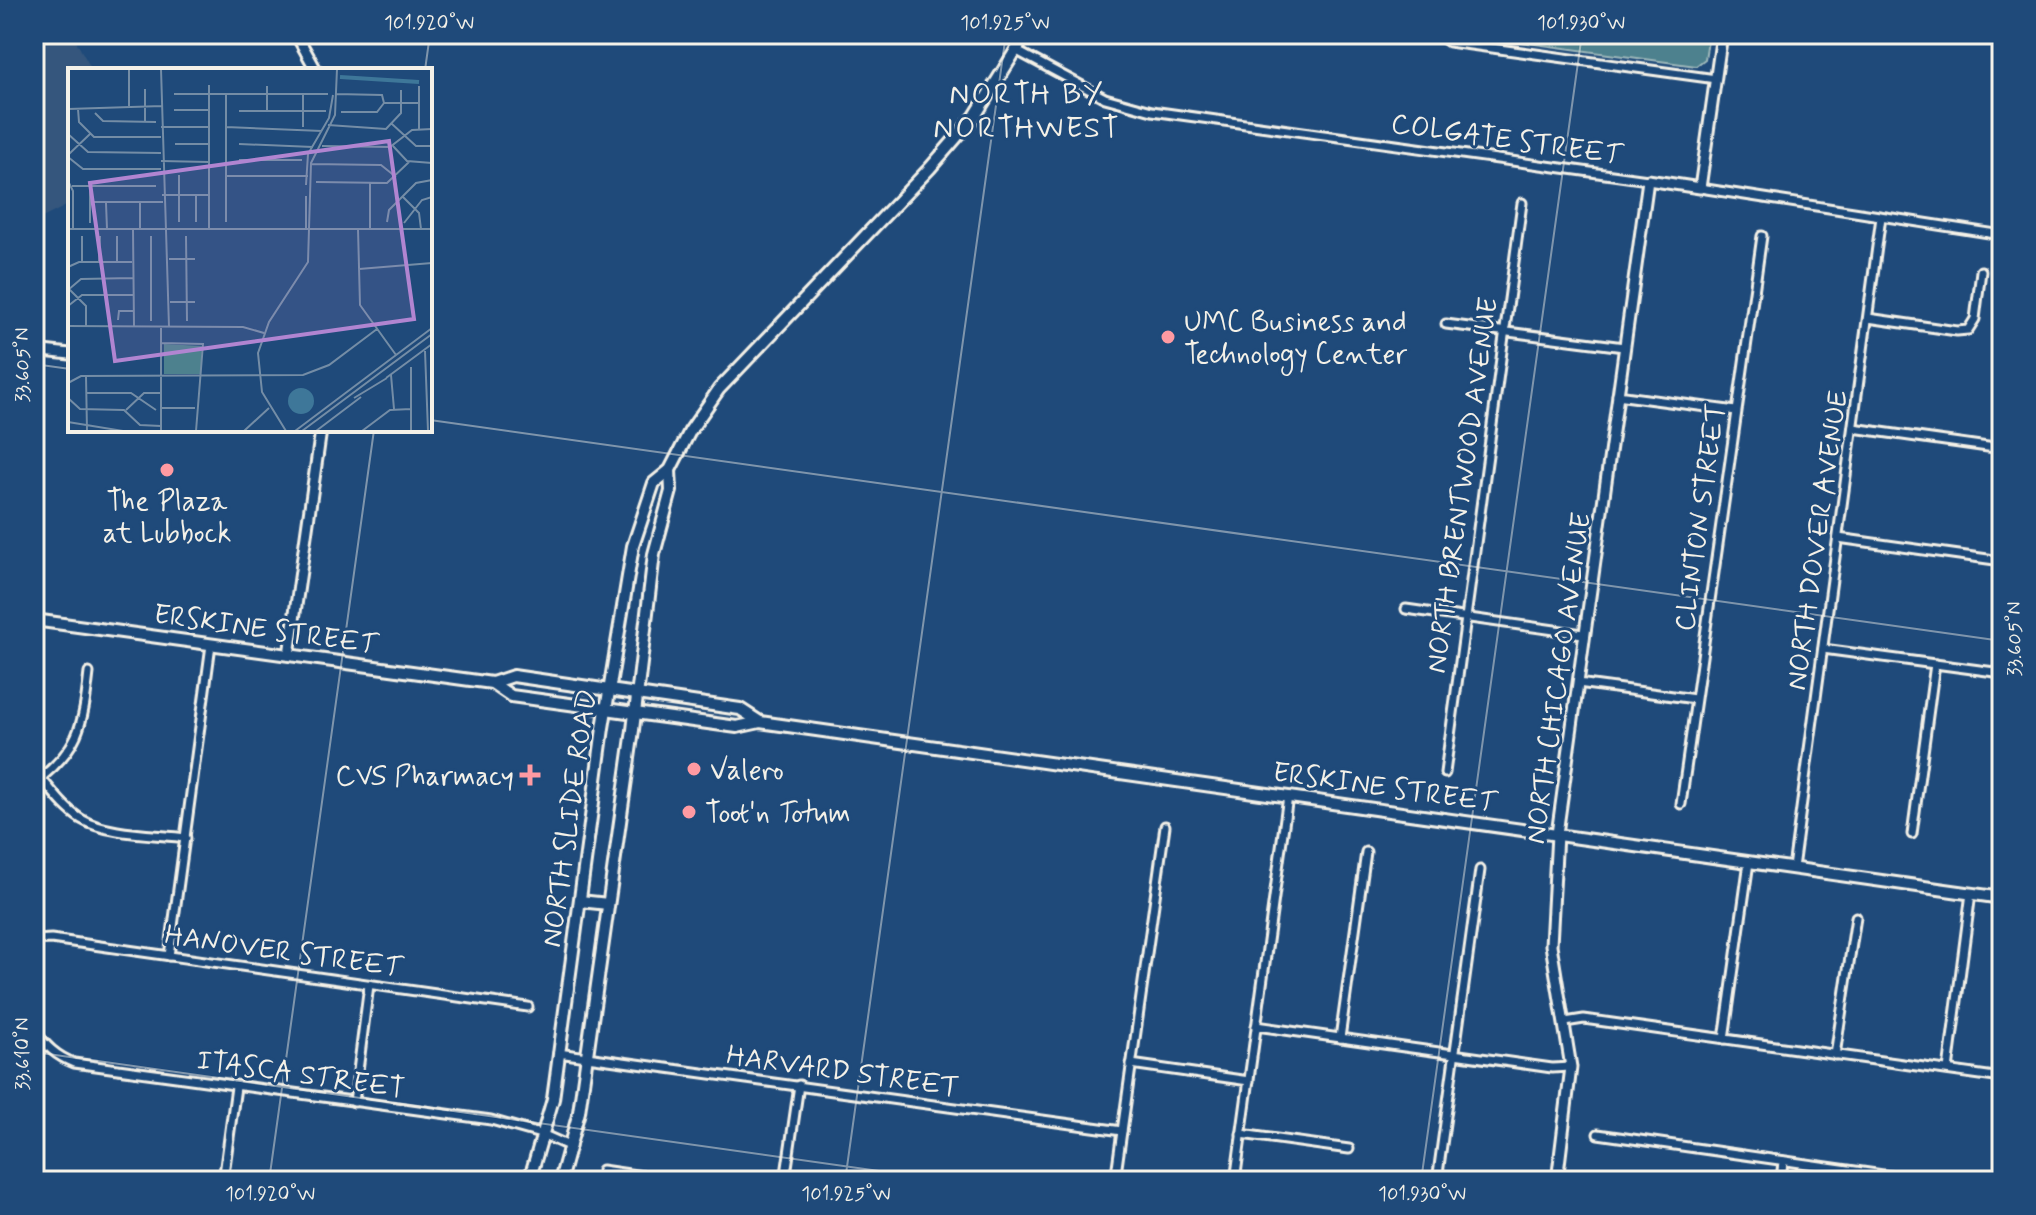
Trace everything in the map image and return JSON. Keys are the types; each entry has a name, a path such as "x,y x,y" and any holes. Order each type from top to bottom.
{"main road":[{"name":"NORTH SLIDE ROAD","path":"529,1181 553,1099 633,546 654,483 670,470 690,431 719,389 975,116 1026,34"},
{"name":"NORTH SLIDE ROAD","path":"560,1181 571,1147 587,1057 654,554 671,491 670,470"},
{"name":"ERSKINE STREET","path":"34,620 492,683 513,676 740,709 760,722"},
{"name":"ERSKINE STREET","path":"492,683 511,696 737,727 760,722 2002,898"},
{"path":"580,901 608,904"}],"street":[{"path":"296,34 315,68"},
{"path":"1437,34 1449,42 1716,79"},
{"path":"1700,188 1722,34"},
{"name":"COLGATE STREET","path":"1017,51 1084,88 1135,107 1648,180 2002,235"},
{"name":"NORTH CHICAGO AVENUE","path":"1557,1181 1571,1067 1551,945 1557,834 1648,180"},
{"name":"NORTH BRENTWOOD AVENUE","path":"1445,773 1522,203"},
{"name":"NORTH DOVER AVENUE","path":"1793,868 1881,217"},
{"name":"CLINTON STREET","path":"1681,804 1762,236"},
{"path":"1868,318 1968,330 1975,319 1981,271"},
{"path":"1446,324 1624,347"},
{"path":"34,350 68,354"},
{"path":"1617,395 1736,411"},
{"path":"1853,428 2002,449"},
{"path":"289,655 321,432"},
{"path":"1838,538 2002,561"},
{"path":"1406,609 1583,634"},
{"path":"169,956 211,645"},
{"path":"1823,649 2002,673"},
{"path":"1912,834 1935,664"},
{"path":"89,673 79,733 66,754 37,781 69,811 102,828 186,838"},
{"path":"1578,683 1695,699"},
{"path":"1235,1181 1288,796"},
{"path":"1115,1181 1165,826"},
{"path":"1340,1038 1366,852"},
{"path":"1724,1039 1749,862"},
{"path":"1437,1181 1480,870"},
{"path":"1948,1070 1971,893"},
{"path":"1835,1055 1856,917"},
{"name":"HANOVER STREET","path":"34,940 51,939 528,1007"},
{"path":"354,1102 369,985"},
{"path":"1565,1022 1584,1019 2002,1078"},
{"path":"1256,1026 1552,1068 1571,1067"},
{"name":"ITASCA STREET","path":"34,1030 48,1048 62,1059 74,1063 491,1120 544,1135 571,1147"},
{"name":"HARVARD STREET","path":"558,1053 1122,1131"},
{"path":"1131,1064 1249,1081"},
{"path":"785,1181 799,1085"},
{"path":"223,1181 236,1087"},
{"path":"1241,1134 1349,1149"},
{"path":"1598,1134 1925,1181"},
{"path":"1781,1181 1783,1161"},
{"path":"602,1170 677,1181"},
{"path":"34,1178 59,1181"}],"shaded area":[{"path":"34,34 72,34 91,68 68,68 68,205 34,222"}],"green space":[{"path":"1463,34 1709,34 1705,59 1696,66"}],"place":[{"name":"UMC Business and Technology Center","path":"1168,337"},
{"name":"The Plaza at Lubbock","path":"167,470"},
{"name":"Valero","path":"694,769"},
{"name":"CVS Pharmacy","path":"530,775"},
{"name":"Toot'n Totum","path":"689,812"}],"district":[{"name":"NORTH BY NORTHWEST","path":"1027,110"}]}
